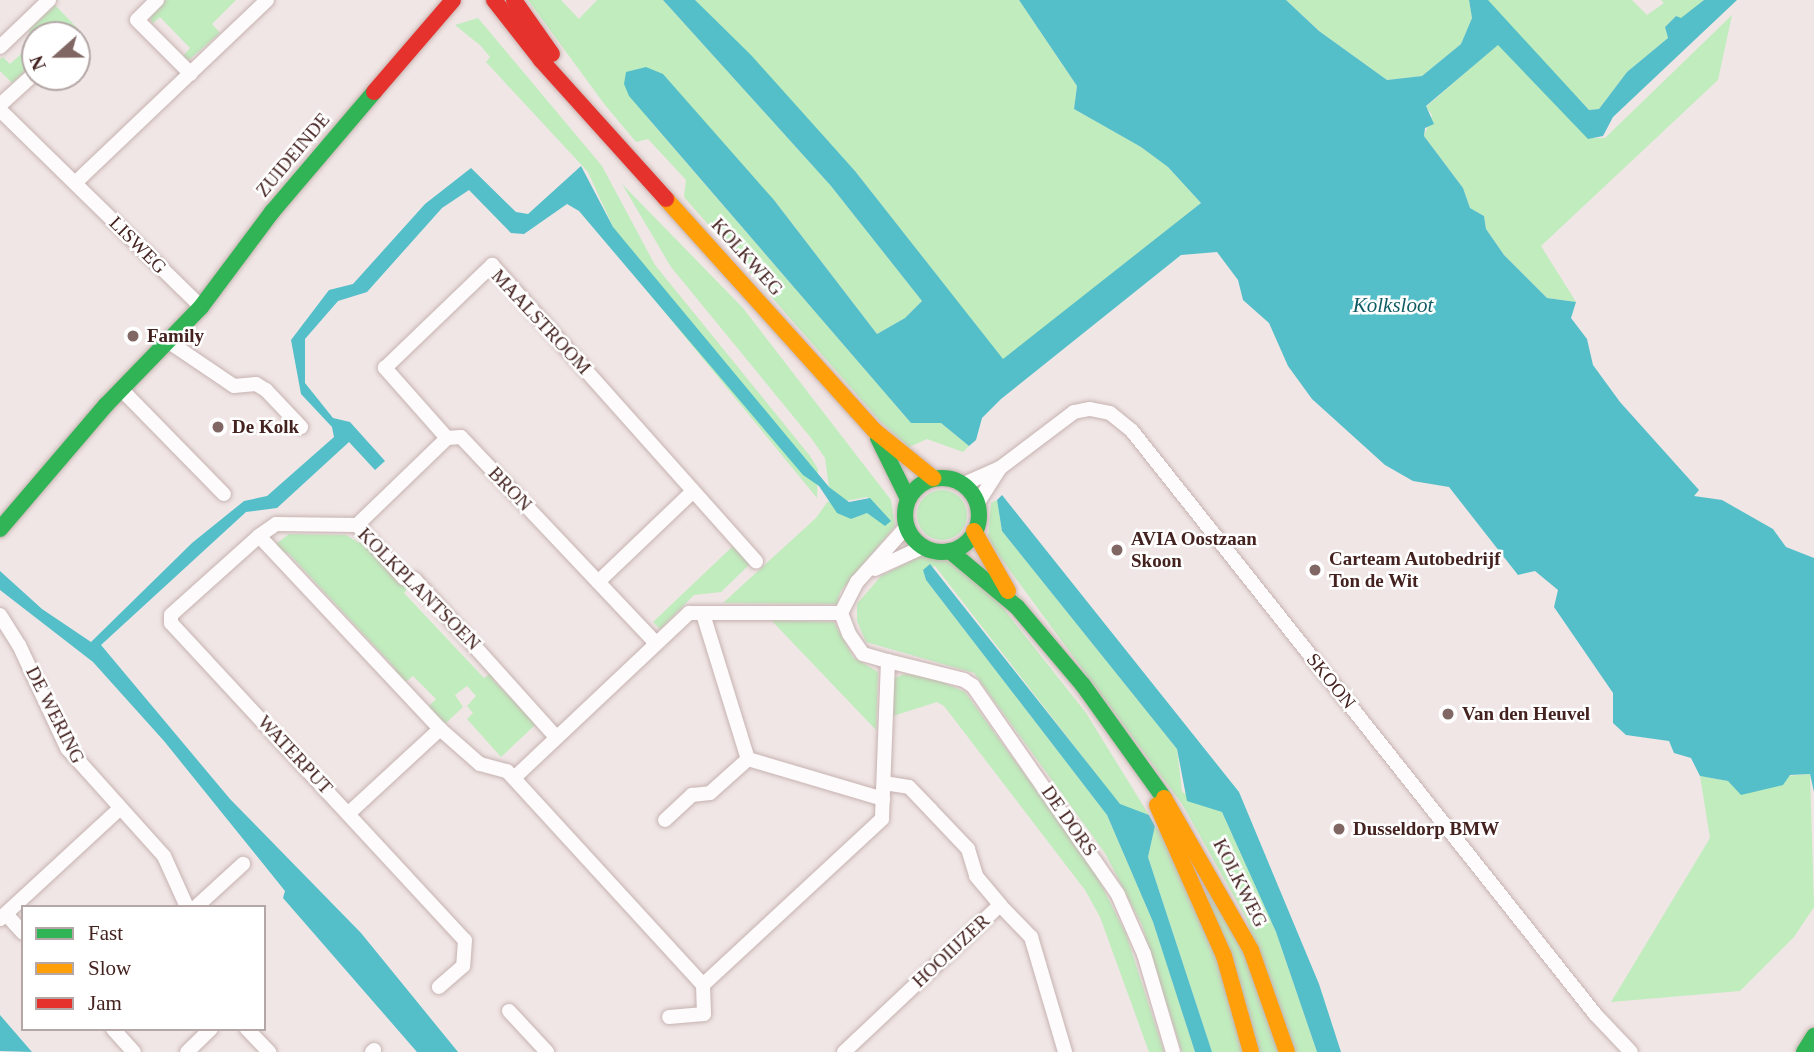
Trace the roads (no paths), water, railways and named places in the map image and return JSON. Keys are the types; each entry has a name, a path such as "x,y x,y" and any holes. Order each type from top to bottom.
{"street":[{"path":"0,47 49,0"},
{"path":"157,0 137,20 191,74"},
{"path":"75,183 267,0"},
{"name":"ZUIDEINDE","path":"0,529 121,389 201,307 272,212 453,0"},
{"name":"KOLKWEG","path":"494,0 541,60 590,110 874,431 933,478"},
{"name":"KOLKWEG","path":"514,0 590,110"},
{"name":"LISWEG","path":"21,87 0,107 201,307"},
{"name":"MAALSTROOM","path":"447,438 385,368 492,265 692,486 691,493 756,561"},
{"path":"169,342 234,386 256,384 266,390 301,427"},
{"path":"121,389 224,494"},
{"name":"SKOON","path":"964,484 1000,468 1074,412 1090,409 1110,414 1132,431 1595,1014 1631,1052"},
{"name":"KOLKWEG","path":"874,431 908,499"},
{"name":"BRON","path":"447,438 461,437 656,643"},
{"path":"357,526 447,438"},
{"name":"SKOON","path":"977,503 1000,468"},
{"path":"514,778 689,613 841,613 865,574 907,526 908,499 933,478 964,484 977,503 974,531 950,551 923,547 865,574"},
{"path":"598,582 691,493"},
{"name":"KOLKPLANTSOEN","path":"259,536 276,524 357,526 404,578 414,579 556,737"},
{"path":"907,526 923,547"},
{"name":"KOLKWEG","path":"974,531 1017,607"},
{"path":"259,536 440,729 451,733 480,764 508,771 703,985 704,1014 668,1017"},
{"name":"WATERPUT","path":"259,536 171,615 171,623 465,940 463,966 439,987"},
{"name":"KOLKWEG","path":"950,551 1017,607 1083,685 1201,850 1251,950 1287,1052"},
{"name":"DE DORS","path":"841,613 849,634 863,654 964,680 986,704 1118,895 1144,954 1173,1052"},
{"path":"703,614 748,759"},
{"name":"DE WERING","path":"0,615 19,645 67,748 118,810 163,856 186,905"},
{"path":"703,985 882,819 888,661"},
{"path":"349,813 440,729"},
{"name":"KOLKWEG","path":"1127,748 1184,856 1209,917 1251,1052"},
{"path":"748,759 883,800"},
{"path":"665,820 692,795 710,793 748,759"},
{"path":"884,783 909,787 968,849 976,876 1000,905"},
{"path":"21,931 3,917 118,810"},
{"path":"197,905 243,864"},
{"name":"HOOIIJZER","path":"844,1052 1000,905 1031,937 1065,1052"},
{"path":"509,1011 547,1052"},
{"path":"115,1031 134,1052"},
{"path":"187,1052 209,1031"},
{"path":"249,1031 269,1052"},
{"path":"1804,1052 1814,1036"}],"water":[{"name":"Kolksloot","path":"663,0 695,0 751,55 855,171 1003,359 1201,203 1168,167 1141,147 1074,109 1077,86 1019,0 1286,0 1319,31 1387,80 1422,76 1461,44 1472,18 1469,0 1488,0 1589,110 1599,109 1627,72 1668,38 1665,27 1676,16 1681,18 1704,0 1737,0 1613,117 1603,136 1588,139 1498,45 1426,106 1434,124 1425,128 1424,136 1463,188 1470,208 1484,216 1486,229 1504,255 1547,298 1576,302 1571,318 1587,339 1593,365 1620,402 1699,490 1694,496 1722,500 1773,529 1786,547 1814,558 1814,792 1810,774 1790,775 1783,785 1741,795 1728,781 1700,776 1691,758 1674,753 1669,741 1626,735 1613,723 1613,693 1554,607 1558,590 1535,571 1518,575 1449,487 1413,481 1385,465 1312,399 1288,366 1269,323 1243,300 1238,280 1217,252 1181,255 1001,399 982,418 976,440 969,446 941,423 911,423 629,96 624,84 626,72 646,67 663,74 774,200 877,334 905,318 922,301 831,186"},
{"path":"581,166 613,227 829,487 849,502 870,498 891,521 885,526 867,513 851,519 837,513 819,486 803,475 579,211 567,204 524,234 511,233 469,190 442,208 367,292 338,301 305,339 305,383 333,418 350,422 385,461 375,470 349,442 277,508 246,512 101,645 230,799 361,933 458,1052 417,1052 283,898 285,891 164,741 93,662 0,590 0,571 42,609 91,642 192,543 244,501 267,496 334,437 332,427 301,394 291,340 329,290 353,284 425,204 471,168 516,212 528,214"},
{"path":"1002,495 1239,792 1319,984 1341,1052 1317,1052 1276,932 1222,812 1187,801 1177,749 1002,531 997,500"},
{"path":"930,564 1120,804 1149,815 1155,826 1148,857 1212,1052 1195,1052 1153,922 1107,815 926,580 923,570"},
{"path":"0,1015 32,1052 0,1051"}],"place":[{"name":"Family","path":"133,336"},
{"name":"De Kolk","path":"218,427"},
{"name":"AVIA Oostzaan Skoon","path":"1117,550"},
{"name":"Carteam Autobedrijf Ton de Wit","path":"1315,570"},
{"name":"Van den Heuvel","path":"1448,714"},
{"name":"Dusseldorp BMW","path":"1339,829"}]}
